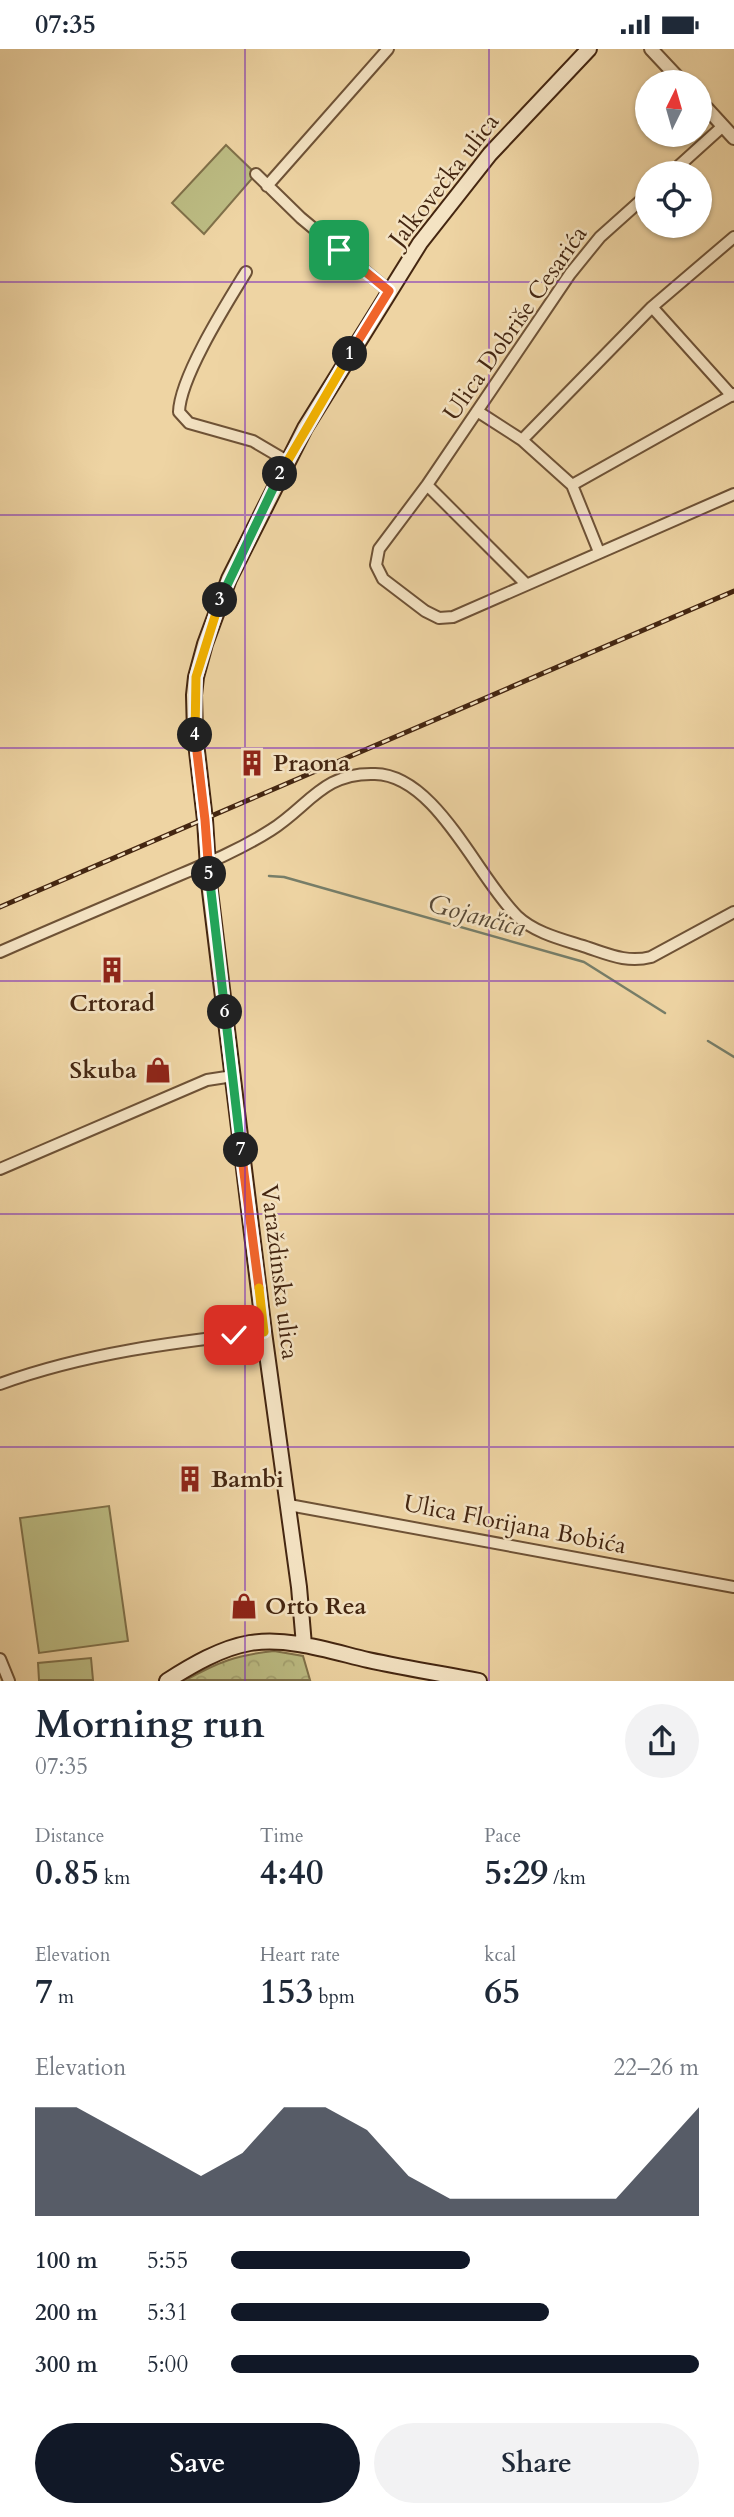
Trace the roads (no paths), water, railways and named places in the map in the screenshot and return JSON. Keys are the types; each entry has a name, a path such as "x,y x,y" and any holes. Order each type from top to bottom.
{"main road":[{"name":"Jalkovečka ulica","path":"205,820 195,734 196,677 211,624 229,579 287,461 389,291 428,232 517,123 589,49"},
{"name":"Varaždinska ulica","path":"205,820 233,1076 264,1332 289,1505 304,1645"},
{"path":"167,1681 214,1655 251,1643 304,1645 480,1681"}],"street":[{"path":"370,49 380,58"},
{"path":"267,185 388,49"},
{"path":"651,49 671,70"},
{"path":"712,114 734,138"},
{"path":"684,161 723,126"},
{"path":"256,174 308,224 389,291"},
{"name":"Ulica Dobriše Cesarića","path":"635,206 600,237 570,274 427,485 379,549 376,565 383,579 425,611 439,618 453,617 734,494"},
{"path":"522,440 652,307 734,237"},
{"path":"246,272 195,364 183,391 179,412 189,423 253,441 287,461"},
{"path":"572,485 733,395 652,307"},
{"path":"477,411 522,440 572,485 600,552"},
{"path":"427,485 526,584"},
{"path":"0,952 229,853 272,829 316,792 353,775 378,774 403,780 428,799 517,916 549,935 616,957 640,960 651,957 734,912"},
{"path":"0,1169 207,1080 233,1076"},
{"path":"0,1384 27,1374 102,1356 172,1343 264,1332"},
{"name":"Ulica Florijana Bobića","path":"289,1505 734,1587"},
{"path":"0,1660 9,1681"}],"waterway":[{"name":"Gojančica","path":"269,876 284,877 584,962 665,1013"},
{"name":"Gojančica","path":"708,1041 734,1057"}],"railway":[{"path":"0,907 734,591"}],"place":[{"name":"Praona","path":"252,763"},
{"name":"Crtorad","path":"112,970"},
{"name":"Skuba","path":"158,1070"},
{"name":"Bambi","path":"190,1479"},
{"name":"Orto Rea","path":"244,1606"}]}
